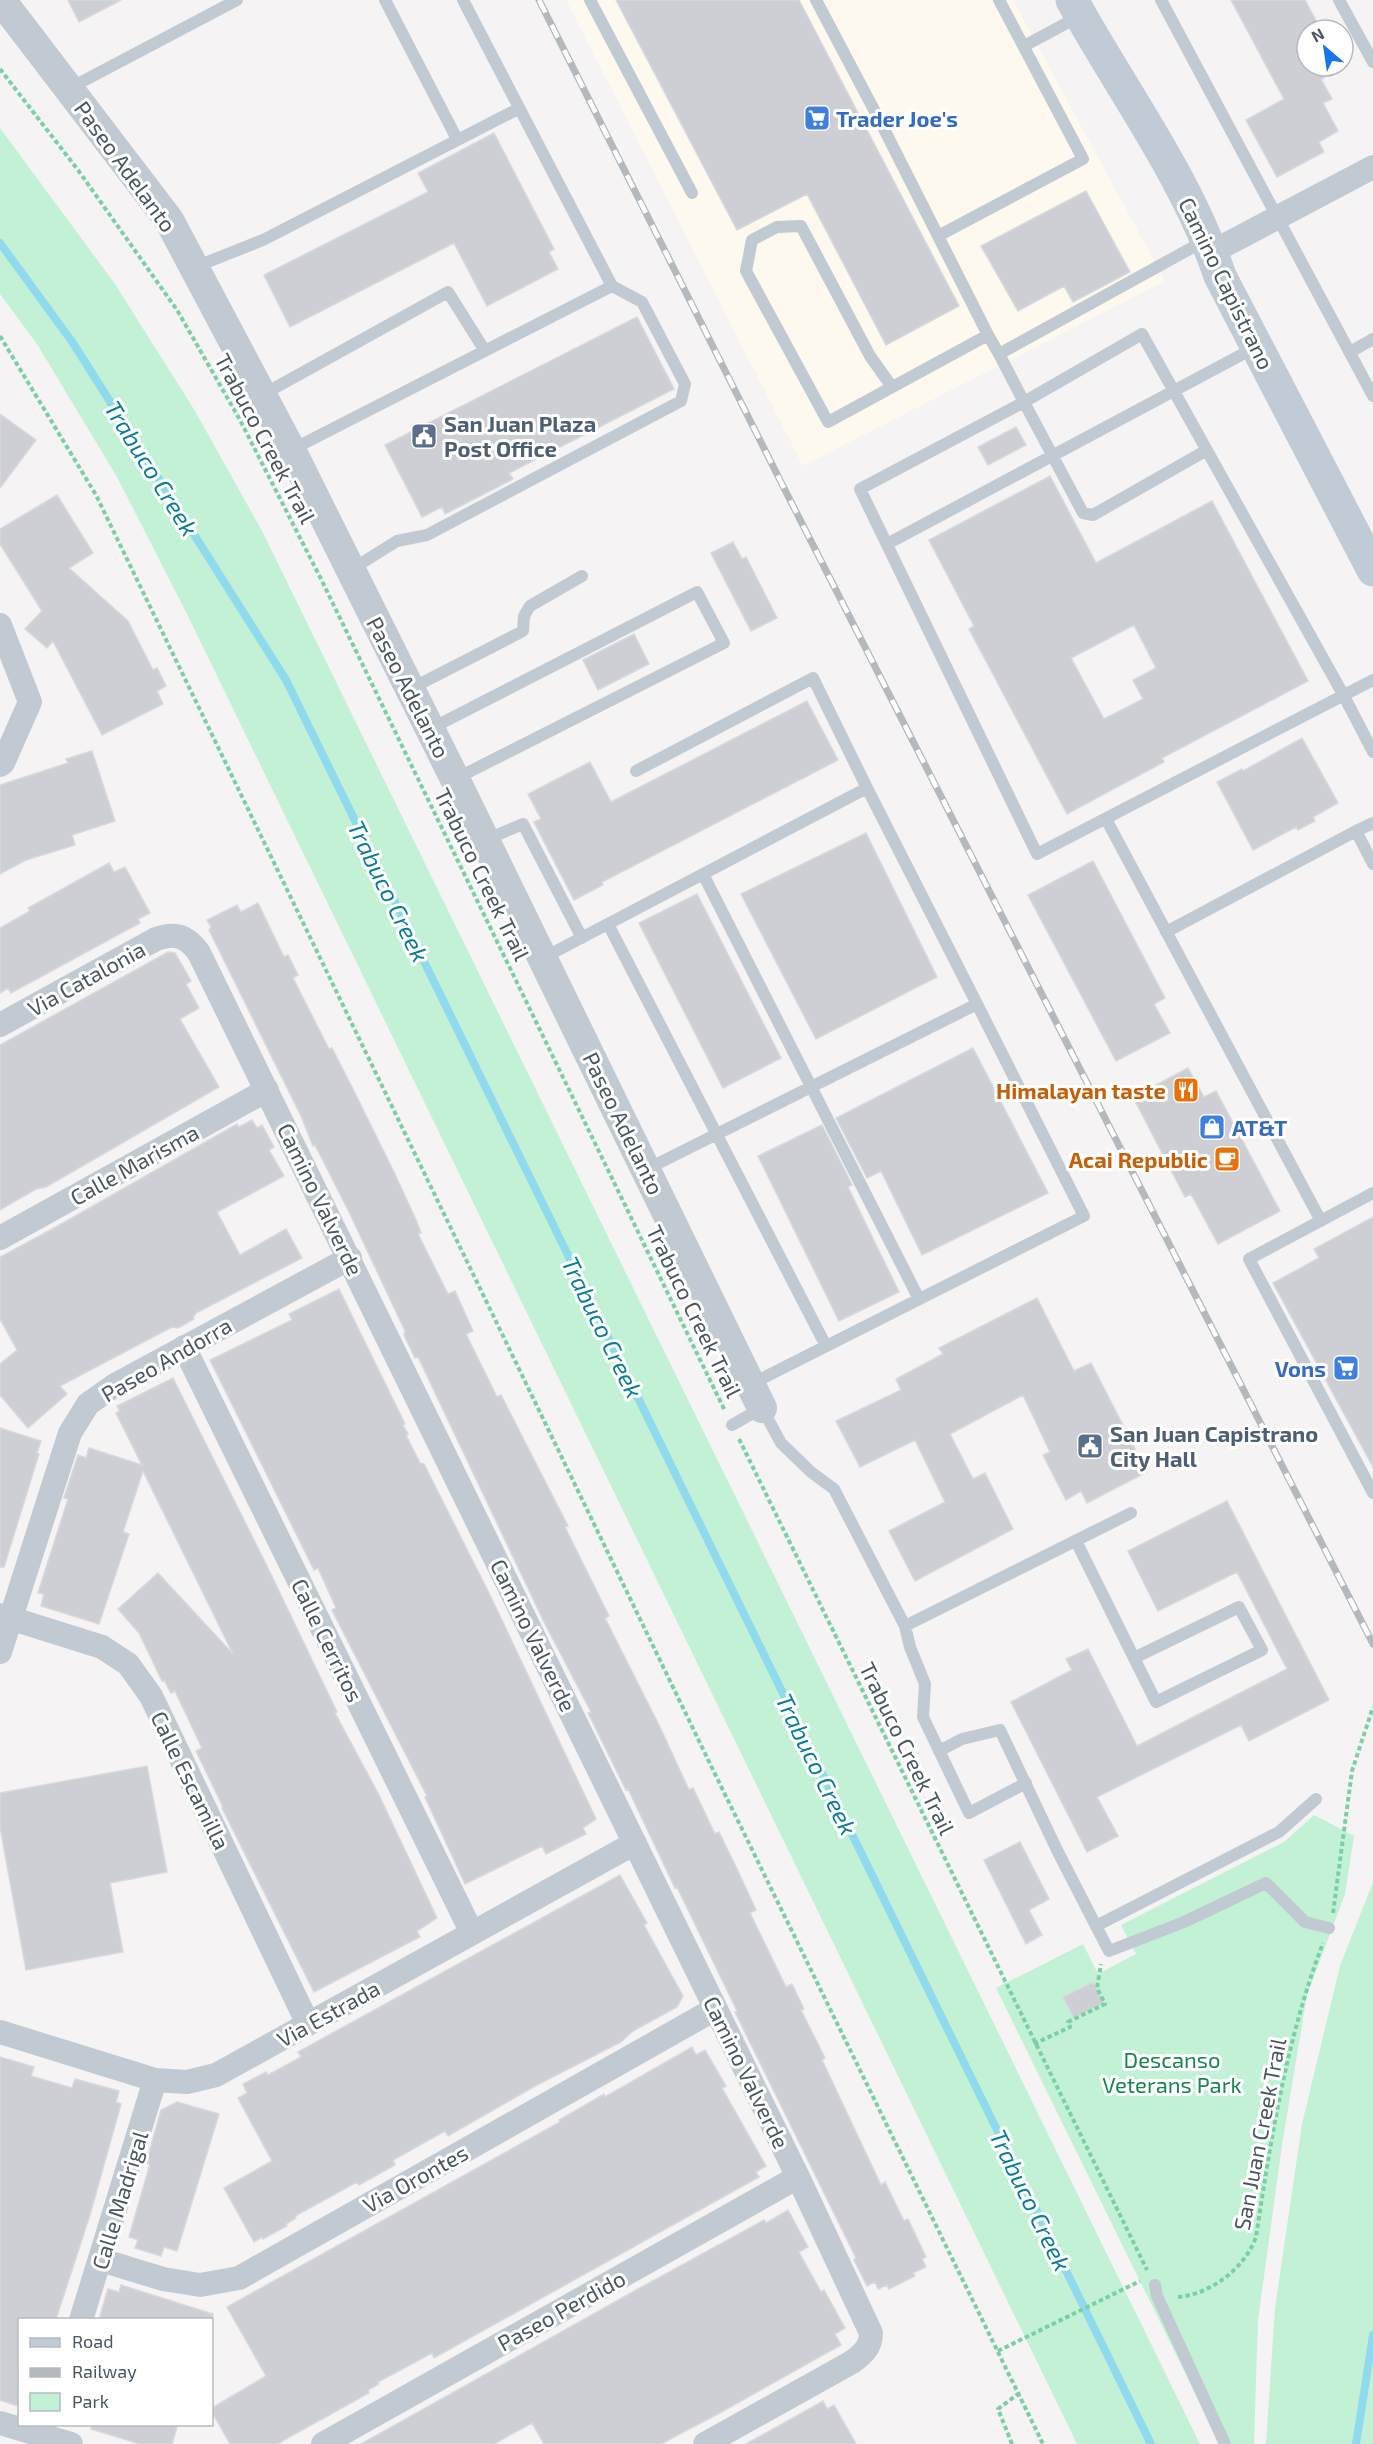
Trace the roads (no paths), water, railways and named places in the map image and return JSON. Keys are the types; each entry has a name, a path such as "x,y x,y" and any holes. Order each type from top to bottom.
{"main road":[{"name":"Camino Capistrano","path":"1076,8 1167,161 1209,246 1220,276 1373,570"}],"street":[{"name":"Paseo Adelanto","path":"1,0 170,220 291,450 351,570 757,1396"},
{"path":"1209,246 1277,217 1373,167"},
{"path":"0,624 30,702 3,763 0,765"},
{"name":"Via Catalonia","path":"0,1025 156,939 173,935"},
{"name":"Camino Valverde","path":"173,935 184,936 199,953 798,2177 871,2333 867,2350 852,2362 705,2444"},
{"name":"Calle Marisma","path":"0,1238 267,1090"},
{"name":"Paseo Andorra","path":"0,1653 5,1616 70,1433 88,1404 115,1385 350,1258"},
{"name":"Calle Cerritos","path":"184,1347 472,1933"},
{"name":"Calle Escamilla","path":"5,1616 102,1647 128,1664 151,1696 308,2024"},
{"name":"Via Estrada","path":"0,2032 155,2080 187,2082 216,2075 635,1843"},
{"name":"Via Orontes","path":"101,2260 163,2278 200,2285 239,2277 715,2009"},
{"name":"Calle Madrigal","path":"81,2318 155,2080"},
{"name":"Paseo Perdido","path":"323,2444 798,2177"},
{"path":"0,2423 71,2444"}],"lane":[{"path":"70,88 237,0"},
{"path":"385,0 457,140"},
{"path":"351,570 397,541 427,535 681,401 685,384 642,302 612,286 463,0"},
{"path":"590,0 692,193"},
{"path":"816,0 988,335 1083,513 1093,515 1207,450"},
{"path":"938,236 1083,159 999,0"},
{"path":"1161,0 1373,396"},
{"path":"1340,0 1373,62"},
{"path":"1024,45 1076,8"},
{"path":"194,267 264,240 518,109"},
{"path":"892,387 870,356 801,226 777,227 752,240 746,271 828,422 988,335"},
{"path":"999,354 1209,246"},
{"path":"291,450 612,286"},
{"path":"261,395 448,292 485,351"},
{"path":"1373,680 1344,696 1037,854 861,489 1024,402 1142,334 1344,696 1373,752"},
{"path":"1350,352 1373,339"},
{"path":"887,544 1175,392 1257,346"},
{"path":"410,689 523,631 524,616 530,606 582,576"},
{"path":"430,729 697,592 724,644 455,779"},
{"path":"636,771 813,678 1084,1216 826,1346 757,1396 732,1425"},
{"path":"543,958 867,788"},
{"path":"1106,819 1321,1221"},
{"path":"1166,932 1373,823"},
{"path":"485,840 523,824 582,938"},
{"path":"1356,831 1373,864"},
{"path":"703,874 919,1299"},
{"path":"608,924 826,1346"},
{"path":"647,1169 977,1004"},
{"path":"1373,1193 1249,1259 1373,1493"},
{"path":"757,1396 781,1443 811,1472 834,1489 905,1626 910,1647 925,1684 923,1717 969,1813 1026,1783"},
{"path":"905,1626 1131,1514"},
{"path":"1076,1541 1134,1658 1156,1702 1262,1650 1239,1607 1134,1658"},
{"path":"939,1751 962,1739 1000,1730 1109,1951 1184,1922 1266,1883 1305,1922 1329,1928"},
{"path":"1096,1926 1279,1832 1316,1799"},
{"path":"1152,2280 1157,2296 1225,2444"}],"waterway":[{"name":"Trabuco Creek","path":"0,243 73,343 286,680 1151,2444"},
{"path":"1356,2444 1373,2335"}],"railway":[{"path":"539,0 788,496 1373,1644"}],"place":[{"name":"Trader Joe's","path":"817,118"},
{"name":"San Juan Plaza Post Office","path":"424,436"},
{"name":"Himalayan taste","path":"1186,1090"},
{"name":"AT&T","path":"1212,1127"},
{"name":"Acai Republic","path":"1227,1159"},
{"name":"Vons","path":"1346,1368"},
{"name":"San Juan Capistrano City Hall","path":"1090,1446"}],"park label":[{"name":"Descanso Veterans Park","path":"1172,2072"}]}
